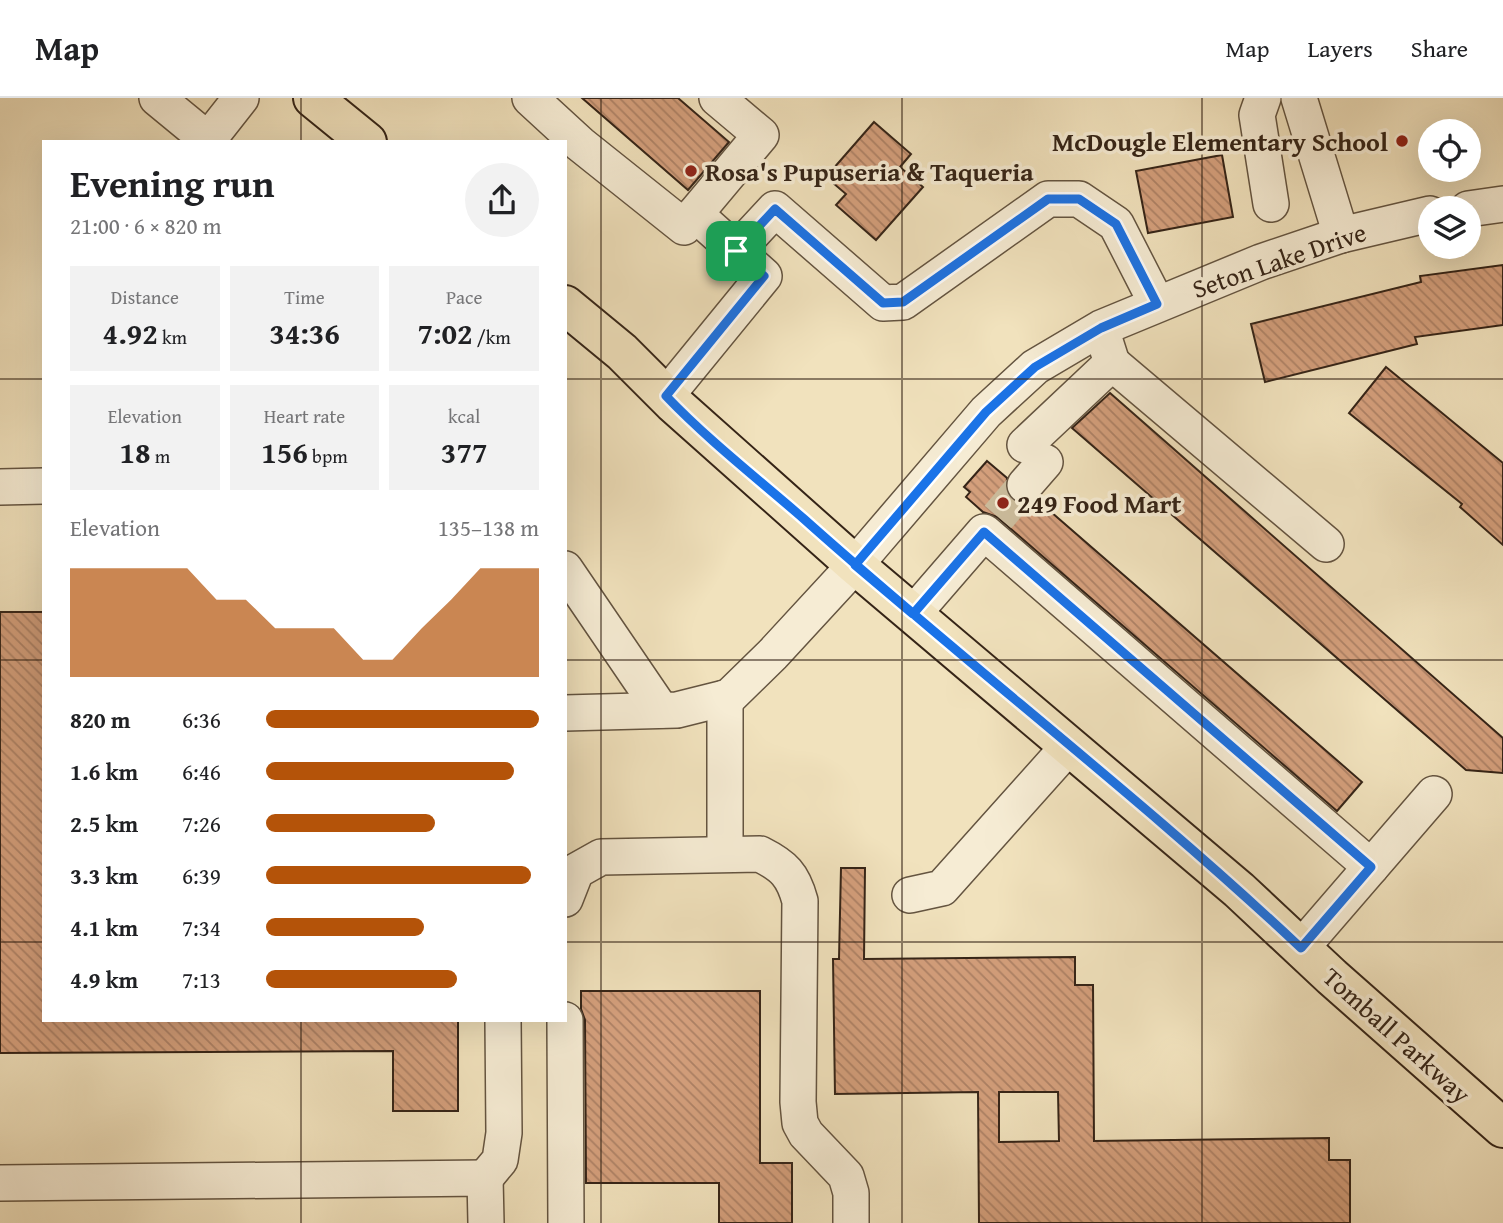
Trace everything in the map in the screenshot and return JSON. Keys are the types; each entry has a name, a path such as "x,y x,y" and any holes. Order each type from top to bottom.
{"main road":[{"path":"313,98 365,140"},
{"name":"Tomball Parkway","path":"567,307 622,352 666,396 855,565 1239,890 1503,1128"}],"street":[{"path":"157,98 207,140"},
{"path":"209,140 242,98"},
{"path":"530,98 563,140"},
{"path":"573,152 684,227 761,135 717,98"},
{"path":"1263,98 1257,115 1271,204"},
{"path":"1299,98 1340,235"},
{"path":"736,251 775,209 883,303 903,302 1048,199 1079,199 1116,224 1157,304"},
{"path":"1481,207 1503,204"},
{"path":"666,396 764,276 695,214"},
{"name":"Seton Lake Drive","path":"725,698 773,654 855,565 986,412 1035,367 1101,328 1261,262 1340,235 1418,217"},
{"path":"1101,328 1112,363 1326,544"},
{"path":"1031,464 1112,363"},
{"path":"0,487 42,486"},
{"path":"913,614 991,524 1371,867"},
{"path":"567,572 661,710"},
{"path":"567,713 677,710 725,698 725,853"},
{"path":"910,895 942,888 1069,746"},
{"path":"1301,948 1434,794"},
{"path":"567,894 576,871 601,857 760,854 779,863 795,882 800,901 800,1123 806,1134 846,1176 851,1193 851,1223"},
{"path":"486,1223 485,1178 500,1160 504,1133 503,1022"},
{"path":"565,1022 566,1223"},
{"path":"0,1183 485,1178"}],"building":[{"path":"582,98 678,98 729,142 688,190"},
{"path":"874,122 911,154 900,167 923,187 876,240 836,205 846,194 826,177"},
{"path":"1222,155 1233,217 1148,233 1136,171"},
{"path":"1503,265 1503,325 1415,337 1417,344 1265,382 1251,324 1421,282 1420,276"},
{"path":"1386,367 1503,463 1503,545 1460,507 1462,504 1349,413"},
{"path":"1110,393 1503,738 1503,773 1466,770 1072,428"},
{"path":"987,461 1007,478 1006,491 1012,501 1022,505 1034,502 1040,508 1043,505 1362,782 1337,811 997,517 983,512 966,497 970,492 964,487"},
{"path":"0,612 42,612 42,1022 458,1022 458,1111 393,1111 393,1051 0,1053"},
{"path":"841,868 865,868 864,959 1075,957 1075,985 1093,985 1094,1141 1329,1138 1329,1160 1350,1160 1350,1223 979,1223 978,1092 835,1094 833,959 839,959","holes":["999,1092 1058,1092 1059,1141 999,1142"]},
{"path":"581,991 760,991 760,1163 792,1163 792,1223 719,1223 719,1183 586,1183 585,1020 581,1009"}],"tunnel":[{"path":"998,517 1025,485"}],"place":[{"name":"McDougle Elementary School","path":"1402,141"},
{"name":"Rosa's Pupuseria & Taqueria","path":"691,171"},
{"name":"249 Food Mart","path":"1003,503"}],"route":[{"path":"736,251 764,276 666,396 855,565 1239,890 1301,948 1371,867 984,532 913,614 855,565 986,412 1035,367 1101,328 1157,304 1116,224 1079,199 1048,199 903,302 883,303 775,209 736,251"}]}
